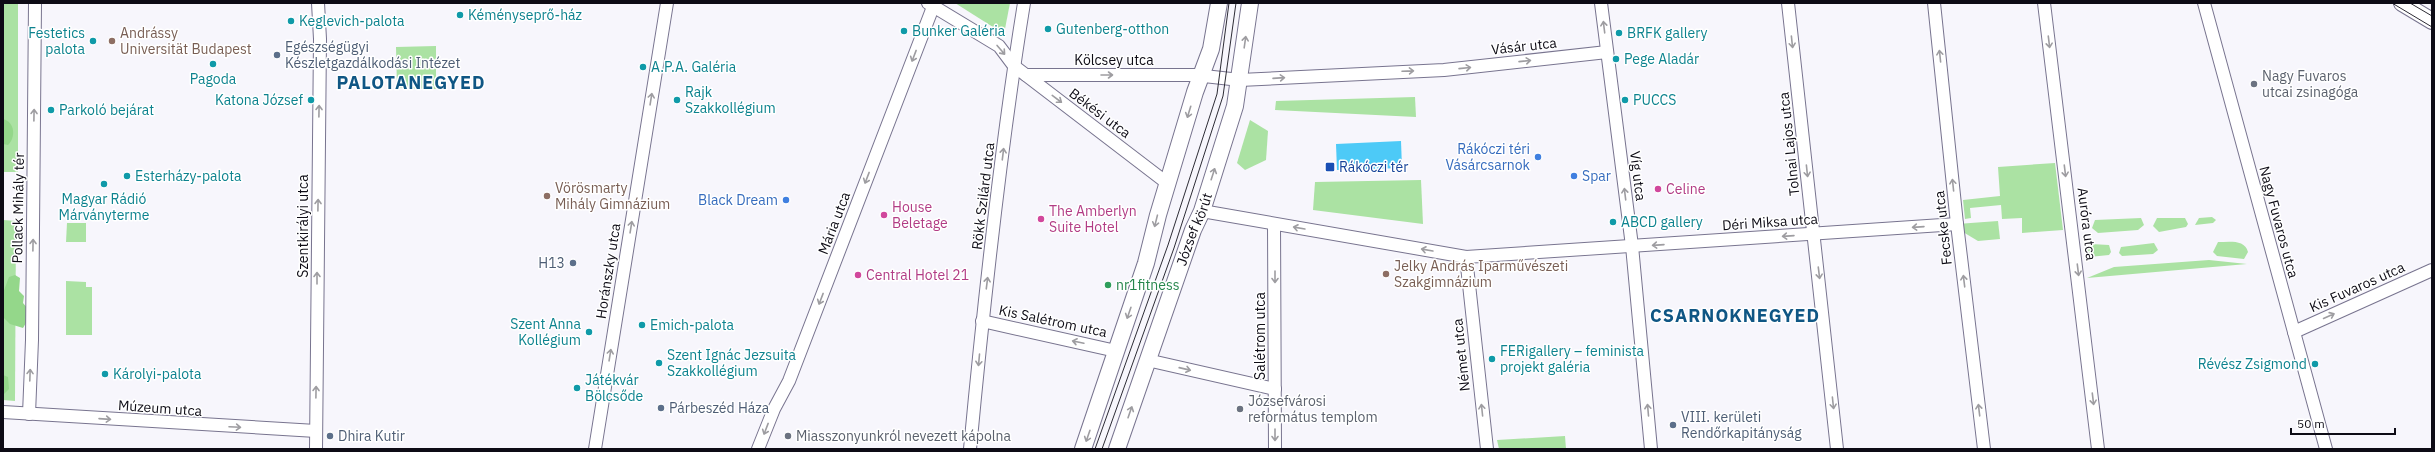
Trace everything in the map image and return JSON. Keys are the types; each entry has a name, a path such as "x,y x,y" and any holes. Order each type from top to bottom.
{"main road":[{"path":"1083,449 1146,263 1167,183 1211,49 1219,3"},
{"name":"József körút","path":"1117,449 1193,230 1202,211 1235,106 1240,80 1250,3"},
{"path":"2402,3 2432,21"}],"street":[{"name":"Pollack Mihály tér","path":"29,414 32,340 35,3"},
{"name":"Szentkirályi utca","path":"316,449 320,47 318,3"},
{"name":"Horánszky utca","path":"595,449 667,3"},
{"name":"Rökk Szilárd utca","path":"970,449 982,322 1014,66 1024,3"},
{"name":"Víg utca","path":"1601,3 1632,246 1651,449"},
{"name":"Tolnai Lajos utca","path":"1788,3 1837,449"},
{"name":"Fecske utca","path":"1934,3 1957,224 1984,449"},
{"name":"Auróra utca","path":"2044,3 2098,449"},
{"name":"Nagy Fuvaros utca","path":"2204,3 2326,449"},
{"name":"Békési utca","path":"930,5 999,46 1014,66 1167,183"},
{"name":"Mária utca","path":"758,449 774,409 789,382 930,5"},
{"name":"Vásár utca","path":"1240,80 1444,70 1607,52"},
{"name":"Kölcsey utca","path":"1026,75 1202,75 1240,80"},
{"path":"1202,211 1466,257"},
{"name":"Salétrom utca","path":"1274,224 1275,449"},
{"name":"Déri Miksa utca","path":"1466,257 1814,235 1957,224"},
{"name":"Német utca","path":"1466,257 1487,449"},
{"name":"Kis Fuvaros utca","path":"2294,332 2432,270"},
{"name":"Kis Salétrom utca","path":"982,322 1116,350"},
{"path":"1147,360 1275,389"},
{"name":"Múzeum utca","path":"3,412 316,431"}],"green space":[{"path":"3,3 18,3 18,172 3,172"},
{"path":"955,3 1010,3 1004,34"},
{"path":"436,46 436,89 397,88 396,47"},
{"path":"1415,97 1416,117 1275,110 1276,101"},
{"path":"3,119 10,123 13,130 11,142 8,145 3,144"},
{"path":"1250,120 1268,131 1266,160 1245,170 1237,163"},
{"path":"2055,163 2063,230 2022,233 2022,218 2002,219 2001,205 1970,208 1971,218 1965,219 1963,200 2000,196 1998,167"},
{"path":"1421,180 1423,224 1313,210 1315,182"},
{"path":"2212,217 2216,220 2213,223 2195,225 2199,218"},
{"path":"2141,218 2144,225 2138,230 2098,233 2092,228 2095,220"},
{"path":"2157,218 2185,218 2188,224 2186,227 2159,232 2153,226"},
{"path":"3,220 16,221 15,401 3,400"},
{"path":"1998,221 2000,239 1978,241 1958,229 1957,224"},
{"path":"67,223 86,223 86,242 66,242"},
{"path":"2218,242 2240,243 2244,245 2248,252 2244,259 2217,256 2213,252"},
{"path":"2154,243 2158,250 2153,254 2122,256 2119,253 2121,247"},
{"path":"2091,244 2109,245 2111,252 2109,255 2089,257 2087,252"},
{"path":"2209,260 2247,264 2087,278 2114,267"},
{"path":"15,275 20,278 19,291 24,296 23,303 29,310 29,318 23,328 10,324 3,317 3,293 9,277"},
{"path":"66,281 86,282 86,287 92,287 92,335 66,335"},
{"path":"3,375 8,377 9,389 3,395"},
{"path":"1565,436 1566,449 1499,449 1497,440"}],"water":[{"path":"1401,141 1402,168 1337,170 1336,144"}],"tram line":[{"path":"1095,449 1168,245 1217,94 1229,3"},
{"path":"1102,449 1174,248 1223,96 1236,3"},
{"path":"2392,3 2432,27"},
{"path":"2410,3 2432,16"}],"place":[{"name":"Kéményseprő-ház","path":"460,15"},
{"name":"Keglevich-palota","path":"291,21"},
{"name":"Gutenberg-otthon","path":"1048,29"},
{"name":"Bunker Galéria","path":"904,31"},
{"name":"BRFK gallery","path":"1619,33"},
{"name":"Festetics palota","path":"93,41"},
{"name":"Andrássy Universität Budapest","path":"112,41"},
{"name":"Egészségügyi Készletgazdálkodási Intézet","path":"277,55"},
{"name":"Pege Aladár","path":"1616,59"},
{"name":"Pagoda","path":"213,64"},
{"name":"A.P.A. Galéria","path":"643,67"},
{"name":"Nagy Fuvaros utcai zsinagóga","path":"2254,84"},
{"name":"Katona József","path":"311,100"},
{"name":"Rajk Szakkollégium","path":"677,100"},
{"name":"PUCCS","path":"1625,100"},
{"name":"Parkoló bejárat","path":"51,110"},
{"name":"Rákóczi téri Vásárcsarnok","path":"1538,157"},
{"name":"Rákóczi tér","path":"1330,167"},
{"name":"Esterházy-palota","path":"127,176"},
{"name":"Spar","path":"1574,176"},
{"name":"Magyar Rádió Márványterme","path":"104,184"},
{"name":"Celine","path":"1658,189"},
{"name":"Vörösmarty Mihály Gimnázium","path":"547,196"},
{"name":"Black Dream","path":"786,200"},
{"name":"House Beletage","path":"884,215"},
{"name":"The Amberlyn Suite Hotel","path":"1041,219"},
{"name":"ABCD gallery","path":"1613,222"},
{"name":"H13","path":"573,263"},
{"name":"Jelky András Iparművészeti Szakgimnázium","path":"1386,274"},
{"name":"Central Hotel 21","path":"858,275"},
{"name":"nr1fitness","path":"1108,285"},
{"name":"Emich-palota","path":"642,325"},
{"name":"Szent Anna Kollégium","path":"589,332"},
{"name":"FERigallery – feminista projekt galéria","path":"1492,359"},
{"name":"Szent Ignác Jezsuita Szakkollégium","path":"659,363"},
{"name":"Révész Zsigmond","path":"2315,364"},
{"name":"Károlyi-palota","path":"105,374"},
{"name":"Játékvár Bölcsőde","path":"577,388"},
{"name":"Párbeszéd Háza","path":"661,408"},
{"name":"Józsefvárosi református templom","path":"1240,409"},
{"name":"VIII. kerületi Rendőrkapitányság","path":"1673,425"},
{"name":"Dhira Kutir","path":"330,436"},
{"name":"Miasszonyunkról nevezett kápolna","path":"788,436"}],"district":[{"name":"PALOTANEGYED","path":"411,83"},
{"name":"CSARNOKNEGYED","path":"1735,316"}]}
